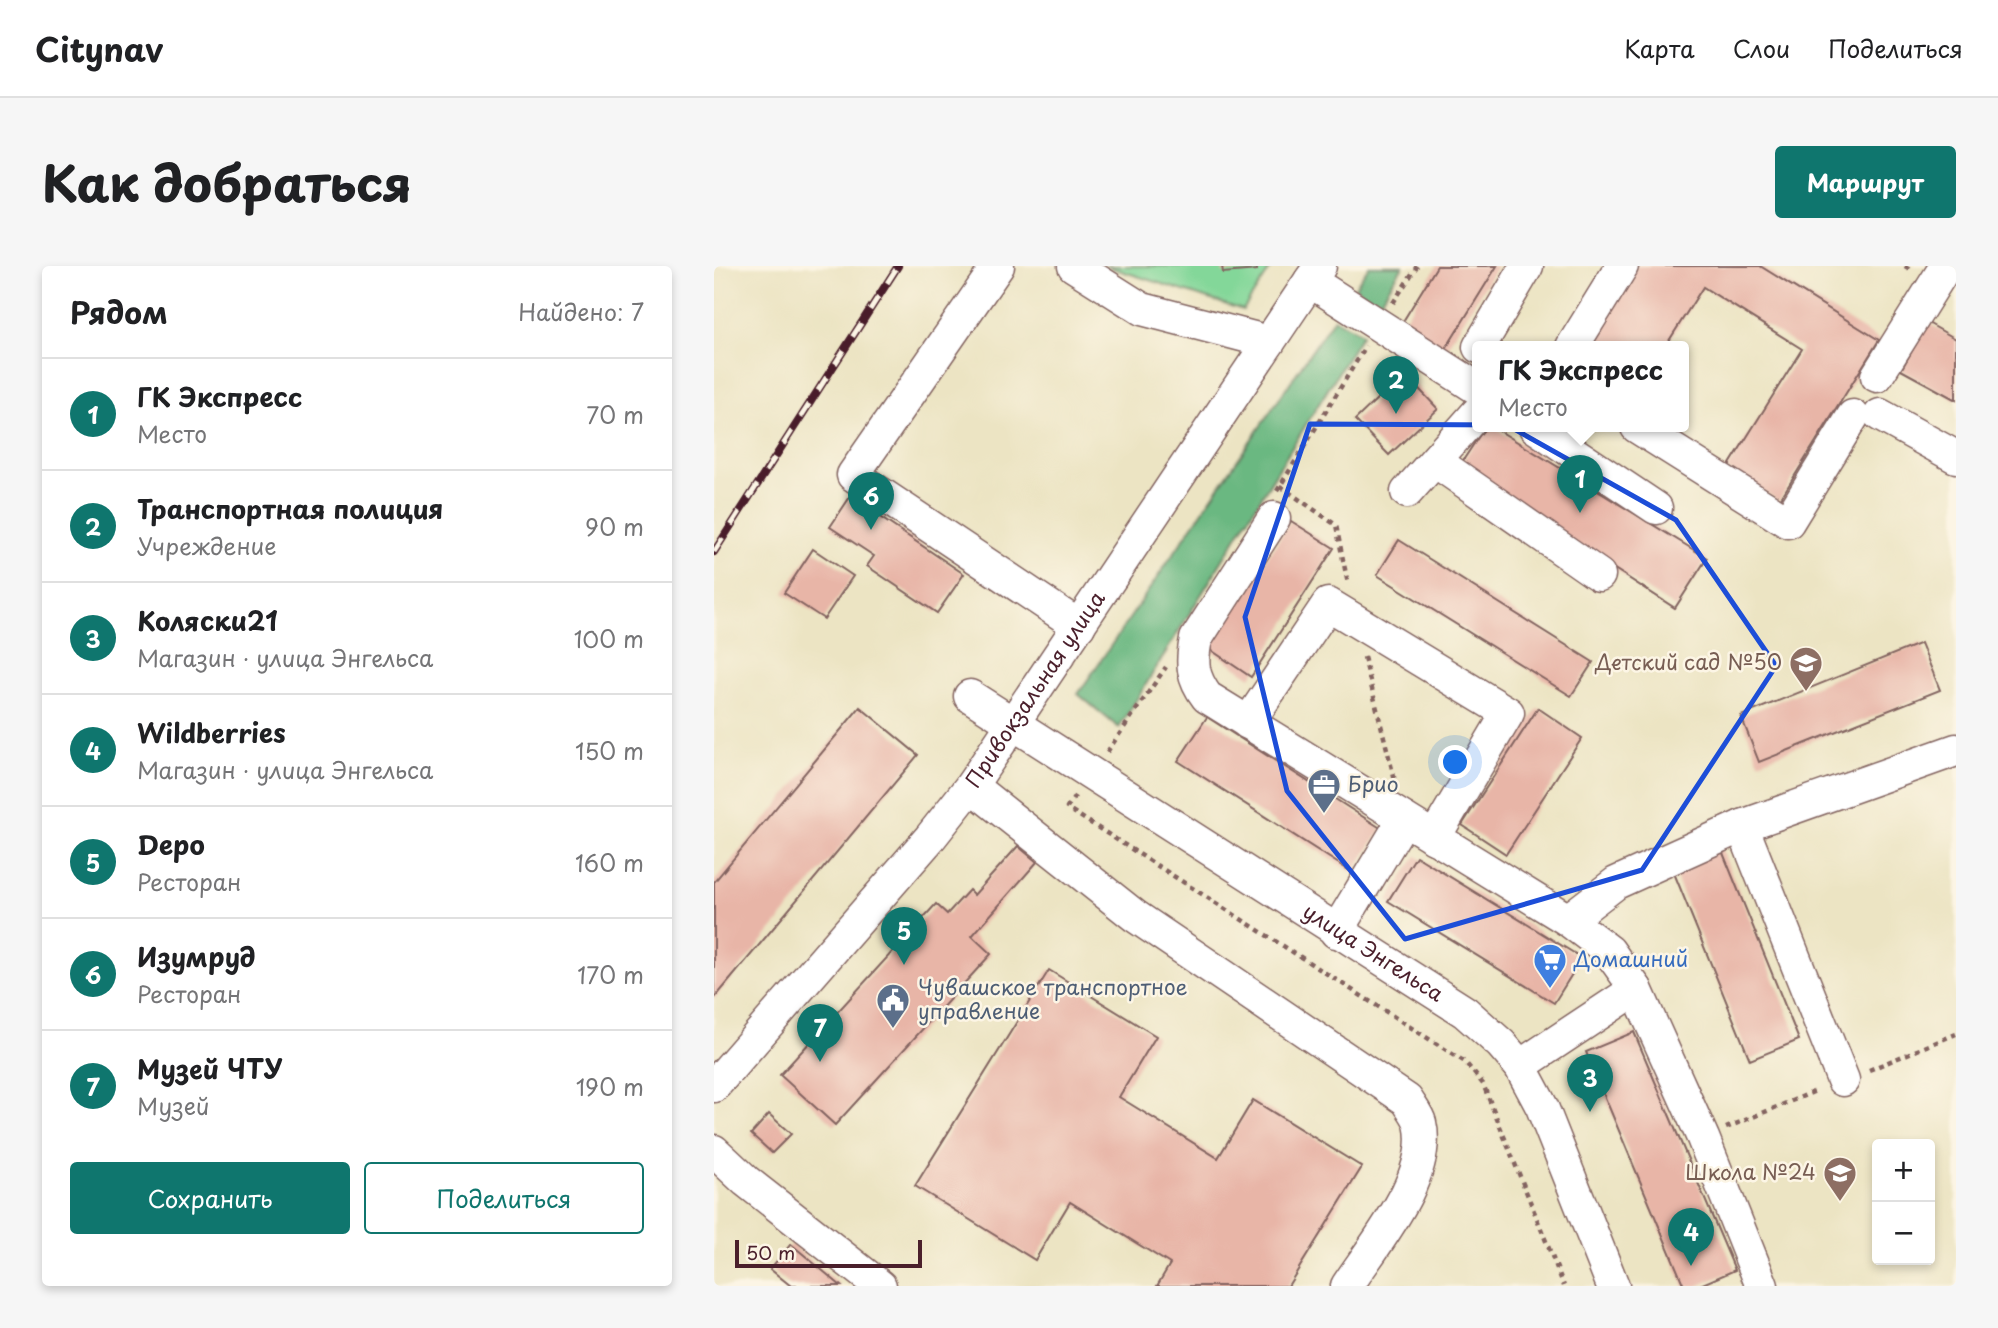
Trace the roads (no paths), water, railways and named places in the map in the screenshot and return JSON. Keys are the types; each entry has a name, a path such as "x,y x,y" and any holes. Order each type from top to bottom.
{"street":[{"path":"998,266 853,475 1079,626"},
{"path":"1074,266 1142,309 1269,342"},
{"path":"1482,341 1528,266"},
{"path":"1576,341 1622,266"},
{"path":"1877,376 1946,266"},
{"path":"1315,273 1472,384"},
{"name":"Привокзальная улица","path":"714,1086 930,838 971,786 1315,273"},
{"path":"1645,432 1788,522 1867,416 1956,457"},
{"path":"1407,492 1472,419"},
{"path":"1542,432 1656,508"},
{"path":"1435,461 1599,575"},
{"path":"1274,518 1196,639 1191,660 1195,680 1207,697 1567,920 1608,951 1636,989 1703,1138 1762,1286"},
{"path":"1248,723 1328,604 1508,713 1434,838"},
{"name":"улица Энгельса","path":"970,696 1465,1012 1501,1044 1520,1066 1542,1107 1613,1286"},
{"path":"1567,920 1616,883 1742,827 1956,750"},
{"path":"971,786 1135,916 1407,1100 1420,1121 1423,1148 1416,1178 1347,1286"},
{"path":"1336,932 1404,819"},
{"path":"1742,827 1843,1080"},
{"path":"1520,1066 1636,989"},
{"path":"714,1151 746,1181 880,1286"}],"railway":[{"path":"714,552 898,266"}],"place":[{"name":"Транспортная полиция","path":"1396,414"},
{"name":"ГК Экспресс","path":"1580,513"},
{"name":"Изумруд","path":"871,530"},
{"name":"Детский сад №50","path":"1806,693"},
{"name":"Брио","path":"1324,815"},
{"name":"Depo","path":"904,965"},
{"name":"Домашний","path":"1550,990"},
{"name":"Чувашское транспортное управление","path":"893,1030"},
{"name":"Музей ЧТУ","path":"820,1062"},
{"name":"Коляски21","path":"1590,1112"},
{"name":"Школа №24","path":"1840,1203"},
{"name":"Wildberries","path":"1691,1266"}]}
